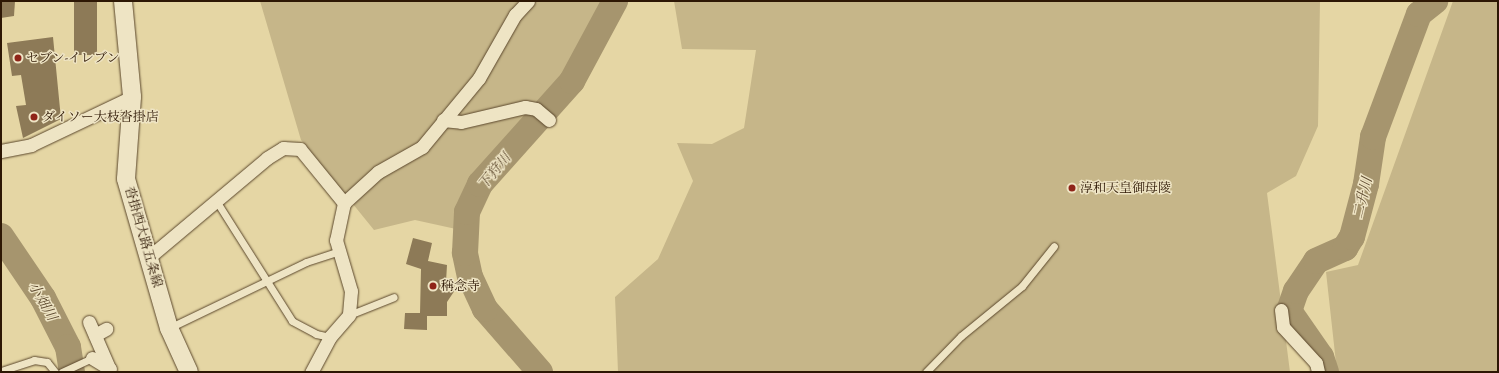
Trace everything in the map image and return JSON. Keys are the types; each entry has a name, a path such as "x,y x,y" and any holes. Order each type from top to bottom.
{"main road":[{"name":"沓掛西大路五条線","path":"123,1 132,97 126,178 169,328 189,372"}],"street":[{"path":"311,372 330,336 349,315 351,292 336,240 344,203 378,172 422,147 479,78 515,15 528,1"},
{"path":"1,151 31,145 132,97"},
{"path":"443,120 461,122 525,107 536,109 549,120"},
{"path":"148,258 174,239 214,199 283,148 300,149 344,203"},
{"path":"1281,310 1283,327 1316,363 1318,372"},
{"path":"89,322 101,332 112,370"},
{"path":"92,358 112,370"}],"lane":[{"path":"214,199 238,231 264,282 292,321 316,334 330,336"},
{"path":"926,372 961,336 1022,286 1054,246"},
{"path":"169,328 306,262 339,251"},
{"path":"349,315 394,297"},
{"path":"62,372 92,358"},
{"path":"1,371 34,360 46,362 55,372"}],"shaded area":[{"path":"260,1 615,1 456,229 415,220 374,230 301,140"},
{"path":"674,1 1320,1 1318,126 1296,176 1267,193 1290,372 618,372 615,297 658,259 693,181 677,143 712,144 744,128 756,50 682,49"},
{"path":"1453,1 1498,1 1498,372 1337,372 1326,272 1358,265"}],"building":[{"path":"1,1 15,1 14,16 1,18"},
{"path":"74,1 97,1 97,55 74,55"},
{"path":"53,37 61,119 23,138 16,106 26,105 21,75 12,76 7,43"},
{"path":"413,238 432,243 428,261 447,265 446,282 454,282 455,290 447,302 447,316 427,316 427,330 404,329 405,313 420,313 421,269 406,264"}],"waterway":[{"name":"下狩川","path":"540,372 485,309 470,277 465,253 467,212 480,184 572,81 615,1"},
{"name":"二升川","path":"1326,372 1321,357 1289,311 1296,291 1316,261 1345,248 1352,237 1366,184 1373,137 1419,14 1435,1"},
{"name":"小畑川","path":"1,236 43,298 68,347 72,372"}],"place":[{"name":"セブン-イレブン","path":"18,58"},
{"name":"ダイソー大枝沓掛店","path":"34,117"},
{"name":"淳和天皇御母陵","path":"1072,188"},
{"name":"稱念寺","path":"433,286"}]}
